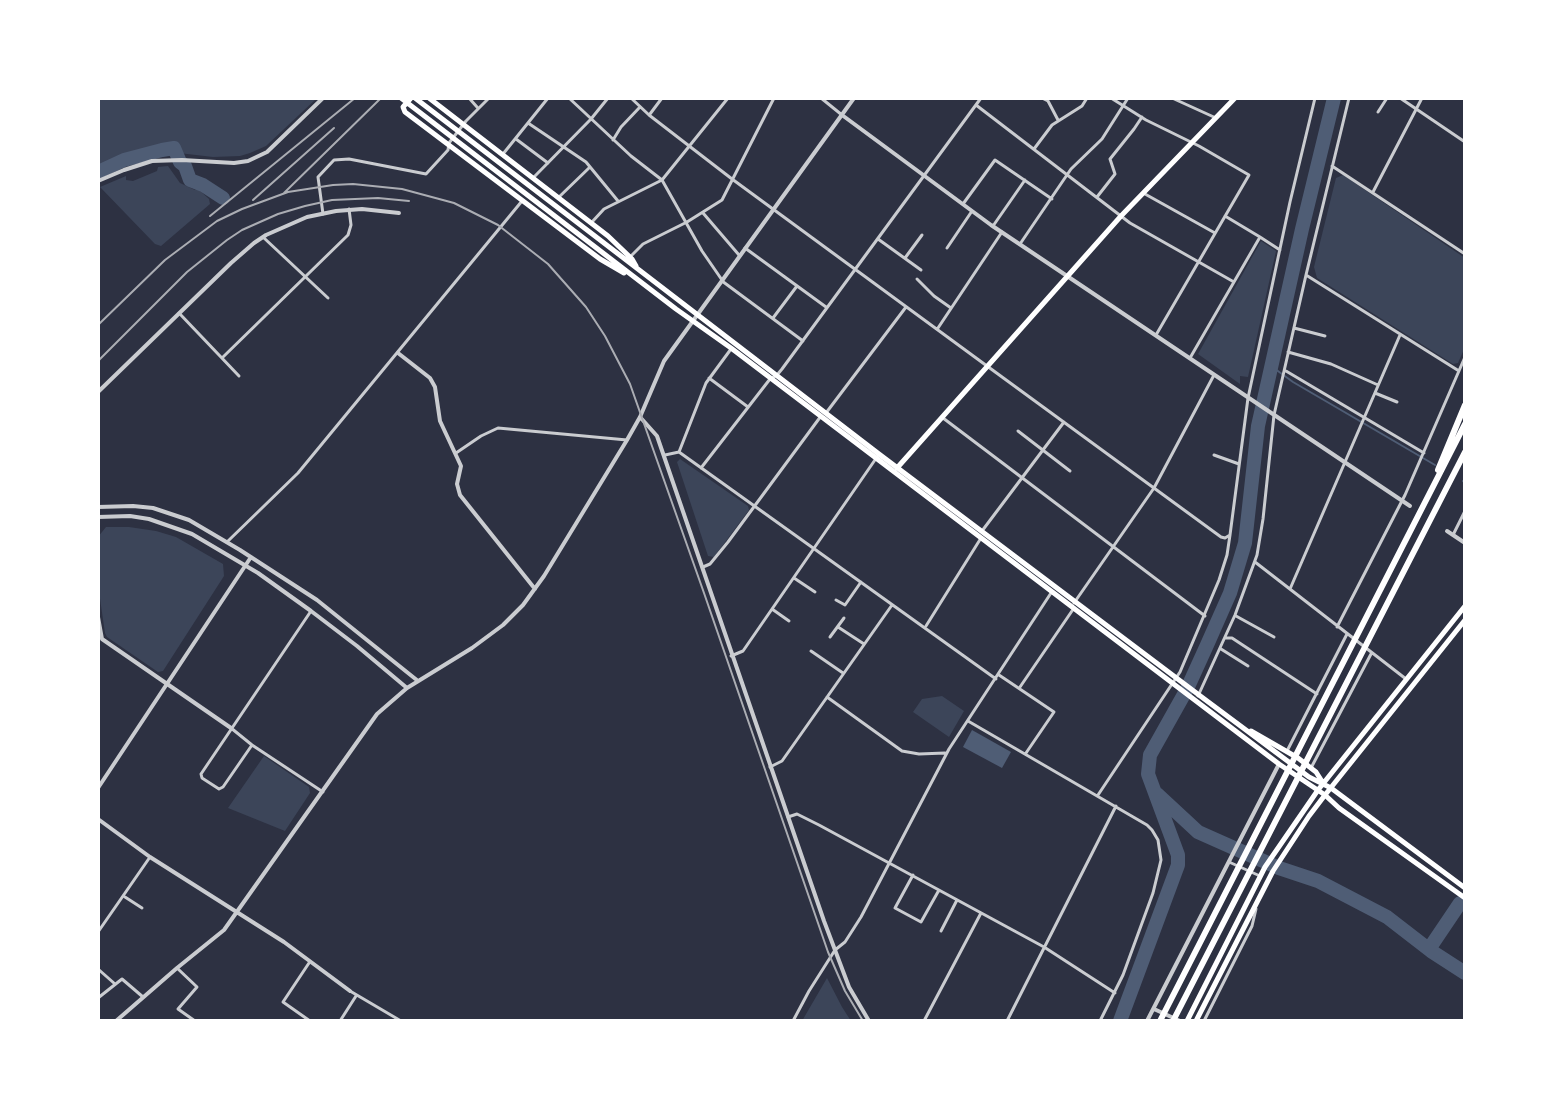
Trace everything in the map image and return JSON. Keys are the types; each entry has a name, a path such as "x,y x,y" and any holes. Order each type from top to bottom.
{"highway":[{"path":"1432,488 1465,405"},
{"path":"1160,1021 1465,424"},
{"path":"1173,1021 1465,452"}],"main road":[{"path":"401,98 692,321 823,414"},
{"path":"633,276 600,259 405,112 403,107 413,98 1176,682 1309,777 1331,788 1465,888"},
{"path":"429,98 592,223 630,257 637,269"},
{"path":"895,469 1121,216 1235,98"},
{"path":"1187,1021 1270,859 1318,790 1465,606"},
{"path":"1196,1021 1278,862 1325,795 1465,620"},
{"path":"1196,696 1279,764 1465,898"},
{"path":"1236,723 1287,751 1316,772 1323,784"}],"street":[{"path":"98,181 152,161 234,163 257,157 278,143 323,98"},
{"path":"469,98 478,108"},
{"path":"323,214 318,177 334,160 349,159 426,174 489,98"},
{"path":"502,155 548,98"},
{"path":"569,98 613,140 662,180 722,280 803,341"},
{"path":"533,178 608,98"},
{"path":"631,98 732,179 937,330 1221,537 1230,535"},
{"path":"649,115 662,98"},
{"path":"592,223 602,210 662,180 728,98"},
{"path":"630,257 643,244 722,200 774,98"},
{"path":"821,98 993,226 1410,506"},
{"path":"116,1021 224,930 377,714 407,688 503,625 523,605 627,440 664,361 854,98"},
{"path":"701,468 803,341 981,98"},
{"path":"1042,98 1048,101 1058,121"},
{"path":"1034,149 1052,125 1082,106 1087,98"},
{"path":"1111,98 1249,175 1156,335"},
{"path":"1020,244 1071,169 1102,139 1128,98"},
{"path":"1172,98 1216,118"},
{"path":"1098,795 1176,682 1227,555 1248,398 1315,98"},
{"path":"1196,696 1225,638 1255,562 1263,519 1273,414 1349,98"},
{"path":"1378,112 1387,98"},
{"path":"1400,98 1465,142"},
{"path":"1373,192 1422,98"},
{"path":"976,105 1121,216 1234,282"},
{"path":"613,140 640,107"},
{"path":"1097,197 1115,174 1110,159 1142,117"},
{"path":"528,123 586,162 618,201"},
{"path":"515,138 548,163"},
{"path":"963,204 995,160 1052,199"},
{"path":"1332,166 1465,254"},
{"path":"558,198 590,167"},
{"path":"993,226 1025,180"},
{"path":"1143,193 1215,233"},
{"path":"227,542 298,473 522,201"},
{"path":"222,358 351,231 349,209"},
{"path":"98,392 243,251 263,237 295,222 349,209 399,213"},
{"path":"947,248 972,211"},
{"path":"703,213 740,256"},
{"path":"1225,216 1280,250"},
{"path":"937,330 1002,232"},
{"path":"905,258 922,235"},
{"path":"263,237 328,298"},
{"path":"1190,359 1260,237"},
{"path":"878,239 921,270"},
{"path":"745,248 827,308"},
{"path":"1306,275 1459,371"},
{"path":"917,279 951,308"},
{"path":"773,319 797,286"},
{"path":"701,568 710,564 755,507 906,307"},
{"path":"179,313 239,376"},
{"path":"1293,328 1325,336"},
{"path":"1290,589 1400,335"},
{"path":"679,452 709,378 731,348"},
{"path":"1287,352 1331,364 1378,385"},
{"path":"398,353 433,382 440,421 461,466 457,484 460,495 535,589"},
{"path":"1337,627 1402,501 1465,357"},
{"path":"1285,373 1422,456"},
{"path":"1019,688 1154,488 1214,375"},
{"path":"709,378 748,407"},
{"path":"1375,393 1397,402"},
{"path":"640,417 657,436 835,950 849,987 869,1021"},
{"path":"941,417 1205,616"},
{"path":"925,627 982,534 1064,422"},
{"path":"456,453 498,428 627,440"},
{"path":"1018,431 1070,471"},
{"path":"663,456 679,452"},
{"path":"679,452 892,605 1054,712 1025,754"},
{"path":"1214,455 1239,464"},
{"path":"731,656 743,651 877,456"},
{"path":"98,507 153,508 189,520 328,609 418,681"},
{"path":"1453,535 1465,511"},
{"path":"98,517 130,516 192,534 246,566 311,611 407,688"},
{"path":"1447,531 1465,543"},
{"path":"98,788 251,557"},
{"path":"1255,562 1406,679"},
{"path":"794,578 815,592"},
{"path":"836,600 845,605 861,582"},
{"path":"793,1021 835,950 845,942 861,917 946,753 1054,589"},
{"path":"770,767 782,761 892,605"},
{"path":"772,609 789,621"},
{"path":"252,745 223,787 219,789 202,778 201,774 231,728 311,611"},
{"path":"1235,615 1274,637"},
{"path":"98,617 102,639 323,792"},
{"path":"830,637 844,618"},
{"path":"838,627 864,644"},
{"path":"1287,751 1347,634"},
{"path":"1225,638 1232,638 1317,694"},
{"path":"1220,648 1248,666"},
{"path":"811,651 843,673"},
{"path":"1311,768 1371,653"},
{"path":"827,697 902,751 946,753"},
{"path":"968,721 1116,806 1152,830 1158,840 1161,860 1159,874 1144,921 1115,993 1100,1021"},
{"path":"1147,1021 1279,764"},
{"path":"1007,1021 1116,806"},
{"path":"788,817 797,814 913,875 1044,947 1115,993"},
{"path":"98,819 150,857 284,942 356,996 401,1021"},
{"path":"98,932 150,857"},
{"path":"1229,862 1260,876"},
{"path":"913,875 895,908 921,922 939,890"},
{"path":"123,896 142,908"},
{"path":"1204,1021 1252,926 1258,898"},
{"path":"941,931 957,900"},
{"path":"924,1021 981,913"},
{"path":"310,962 283,1002 310,1021"},
{"path":"177,968 197,987 178,1009 195,1021"},
{"path":"98,969 115,984"},
{"path":"98,998 122,979 143,997"},
{"path":"340,1021 356,996"},
{"path":"1154,1009 1180,1021"}],"shaded area":[{"path":"98,98 317,98 266,146 250,153 213,157 170,152 139,159 98,175"},
{"path":"168,166 180,183 195,190 197,188 210,204 161,246 155,244 100,187 126,176 126,180 133,181 157,171 158,167"},
{"path":"1343,175 1465,258 1465,347 1458,363 1453,364 1317,278 1314,267 1336,178"},
{"path":"1261,241 1276,251 1248,377 1240,376 1240,384 1198,354"},
{"path":"680,459 748,506 749,510 714,557 708,556 677,462"},
{"path":"106,527 129,527 176,537 223,564 224,576 163,671 158,672 105,633 98,585 98,537"},
{"path":"942,696 964,711 949,737 913,712 922,699"},
{"path":"972,730 1011,752 1002,768 963,747"},
{"path":"264,756 309,787 310,793 285,831 228,808"},
{"path":"827,978 851,1021 802,1021"}],"waterway":[{"path":"1120,1021 1178,865 1178,855 1148,774 1150,755 1187,689 1207,645 1230,593 1245,543 1258,426 1334,98"},
{"path":"98,172 124,160 174,148 190,180 223,198"},
{"path":"1271,366 1435,465"},
{"path":"1157,794 1198,832 1279,868 1318,881 1387,917 1465,973"},
{"path":"1429,949 1460,903"}],"railway":[{"path":"210,216 355,98"},
{"path":"284,193 381,98"},
{"path":"253,200 334,128"},
{"path":"98,325 165,260 217,221 288,192 333,185 402,189 454,203 498,225 548,264 586,307 630,384 828,952 845,991 863,1021"},
{"path":"98,361 187,272 242,230 278,214 332,200 378,198 409,201"}]}
